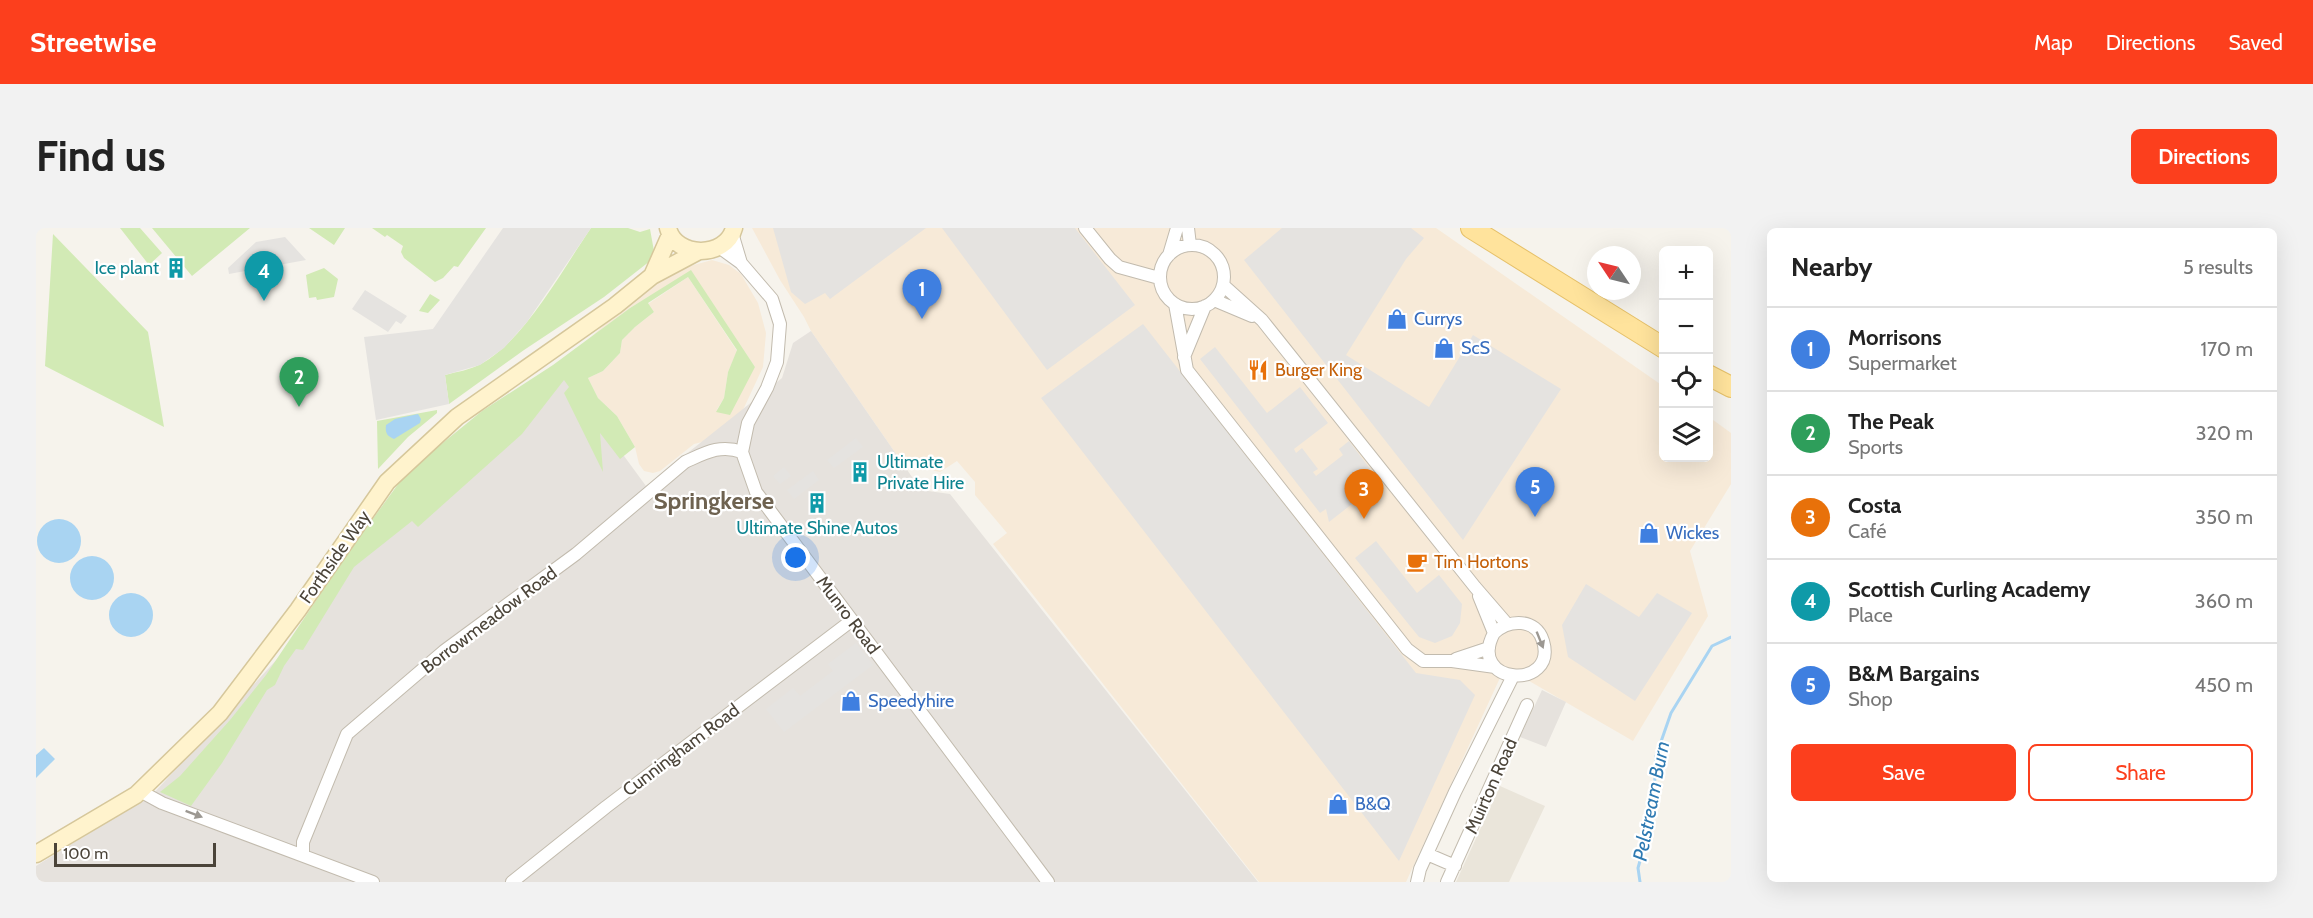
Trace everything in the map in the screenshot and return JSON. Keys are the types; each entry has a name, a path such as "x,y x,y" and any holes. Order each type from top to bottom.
{"main road":[{"path":"1471,228 1659,345"},
{"path":"1713,378 1731,387"}],"street":[{"path":"1085,228 1119,267 1159,278"},
{"path":"1169,255 1177,228"},
{"path":"1188,228 1190,245"},
{"path":"733,230 718,247 741,263 772,299 780,324 777,362 767,388 748,423 742,452"},
{"path":"733,230 741,263"},
{"path":"669,232 687,248 699,251"},
{"name":"Forthside Way","path":"652,276 669,232"},
{"path":"1184,359 1209,303 1223,285 1222,265 1214,254 1205,248 1190,245 1178,248 1162,264 1159,278 1163,291 1174,304 1185,308 1209,303 1262,320"},
{"name":"Forthside Way","path":"36,854 140,791 220,713 298,610 387,482 457,417 615,306 652,276 699,251 718,247"},
{"path":"1223,285 1262,320 1507,624"},
{"path":"1174,304 1187,370 1407,649 1423,661 1452,661 1495,667"},
{"name":"Borrowmeadow Road","path":"303,855 303,842 347,734 444,651 576,554 685,462 705,453 729,447 742,452"},
{"name":"Munro Road","path":"742,452 756,492 1048,882"},
{"path":"1475,587 1494,633"},
{"name":"Cunningham Road","path":"512,882 606,807 851,621"},
{"path":"1524,623 1532,627 1543,642 1544,651 1536,669 1521,676 1513,676 1506,675 1495,667 1489,648 1494,633 1507,624 1524,623"},
{"path":"1452,661 1489,648"},
{"path":"1417,882 1455,792 1513,676"},
{"name":"Muirton Road","path":"1447,882 1527,705"},
{"path":"140,791 162,803 373,882"},
{"path":"1427,854 1455,866"}],"shaded area":[{"path":"503,228 591,228 527,322 504,348 480,365 445,375 449,404 376,420 364,337 433,329"},
{"path":"752,228 1436,228 1659,383 1659,462 1713,462 1713,420 1731,433 1731,484 1690,551 1708,616 1633,741 1505,667 1406,882 1259,882 993,544 1007,533 975,495 975,482 957,461 940,472 903,464 811,331"},
{"path":"773,228 926,228 830,299 825,293 805,304 791,292"},
{"path":"942,228 1075,228 1135,305 1047,370"},
{"path":"1282,228 1411,228 1424,238 1406,259 1346,355 1429,407 1473,335 1561,389 1463,540 1244,260"},
{"path":"285,237 306,260 229,274 228,268 256,242"},
{"path":"712,260 729,265 741,274 758,303 766,333 763,367 735,427 714,439 694,444 660,471 653,473 644,471 639,464 635,447 617,416 598,398 588,378 603,371 620,353 622,340 654,312 648,304 688,277 737,351 728,372 724,398 716,411 755,367 691,271 630,308 590,338 636,295 672,271"},
{"path":"365,290 407,316 401,324 396,321 388,332 352,309"},
{"path":"1143,324 1416,673 1460,680 1475,695 1399,861 1041,398"},
{"path":"811,331 921,490 950,494 1258,882 36,882 36,866 153,794 279,657 402,483 561,370 646,486 782,378 793,343"},
{"path":"1215,347 1267,413 1300,387 1328,423 1294,449 1296,453 1302,448 1318,469 1313,472 1316,476 1343,455 1339,449 1349,441 1380,482 1329,522 1326,509 1320,513 1200,359"},
{"path":"856,438 863,447 834,468 827,460"},
{"path":"784,467 791,476 780,484 773,476"},
{"path":"813,471 819,480 794,499 787,490"},
{"path":"1376,541 1417,593 1439,575 1462,604 1460,623 1452,636 1435,643 1419,637 1355,558"},
{"path":"1586,584 1639,617 1657,593 1692,613 1635,701 1568,657 1562,625"},
{"path":"856,643 873,665 784,732 766,709 793,688 800,696 833,671 828,664"},
{"path":"1542,690 1566,702 1546,747 1520,737"},
{"path":"1500,786 1545,806 1509,882 1456,882"}],"green space":[{"path":"120,228 140,228 162,253 149,265"},
{"path":"152,228 250,228 192,276"},
{"path":"309,228 345,228 334,245"},
{"path":"372,228 486,228 458,267 454,266 443,278 435,282 404,258 401,252 403,246"},
{"path":"591,228 628,228 640,232 650,229 654,251 650,261 604,297 524,350 449,404 445,375 481,364 513,339 542,303"},
{"path":"53,234 148,332 164,427 45,366"},
{"path":"324,268 338,279 334,297 317,300 316,297 309,298 306,275"},
{"path":"691,270 755,367 730,415 716,412 724,398 728,372 737,350 688,277 648,303 654,312 622,340 620,353 603,371 588,378 598,398 617,416 635,447 620,459 600,433 603,472 564,393 569,387 564,380 522,434 418,527 412,521 354,567 303,650 296,649 275,685 267,690 222,763 191,806 160,792 180,776 266,675 350,550 407,472 482,411 553,365 630,308"},
{"path":"430,294 440,300 428,313 419,311"},
{"path":"437,410 437,413 408,437 378,469 377,421"}],"water":[{"path":"418,414 421,419 420,423 394,439 387,434 386,425 395,419"},
{"path":"59,519 68,520 75,525 80,532 80,550 75,557 68,562 59,563 50,562 43,557 38,550 37,541 38,532 43,525 50,520"},
{"path":"92,556 101,557 108,562 113,569 113,587 108,594 101,599 92,600 83,599 76,594 71,587 70,578 71,569 76,562 83,557"},
{"path":"131,593 140,594 147,599 152,606 152,624 147,631 140,636 131,637 122,636 115,631 110,624 109,615 110,606 115,599 122,594"},
{"path":"44,748 55,759 36,778 36,755"}],"waterway":[{"name":"Pelstream Burn","path":"1640,882 1638,868 1653,814 1656,756 1671,713 1712,646 1731,637"}],"place":[{"name":"Ice plant","path":"176,268"},
{"name":"Scottish Curling Academy","path":"264,301"},
{"name":"Morrisons","path":"922,319"},
{"name":"Currys","path":"1397,319"},
{"name":"ScS","path":"1444,348"},
{"name":"Burger King","path":"1258,370"},
{"name":"The Peak","path":"299,407"},
{"name":"Ultimate Private Hire","path":"860,472"},
{"name":"Ultimate Shine Autos","path":"817,503"},
{"name":"B&M Bargains","path":"1535,517"},
{"name":"Costa","path":"1364,519"},
{"name":"Wickes","path":"1649,533"},
{"name":"Tim Hortons","path":"1417,562"},
{"name":"Speedyhire","path":"851,701"},
{"name":"B&Q","path":"1338,804"}],"district":[{"name":"Springkerse","path":"714,501"}]}
